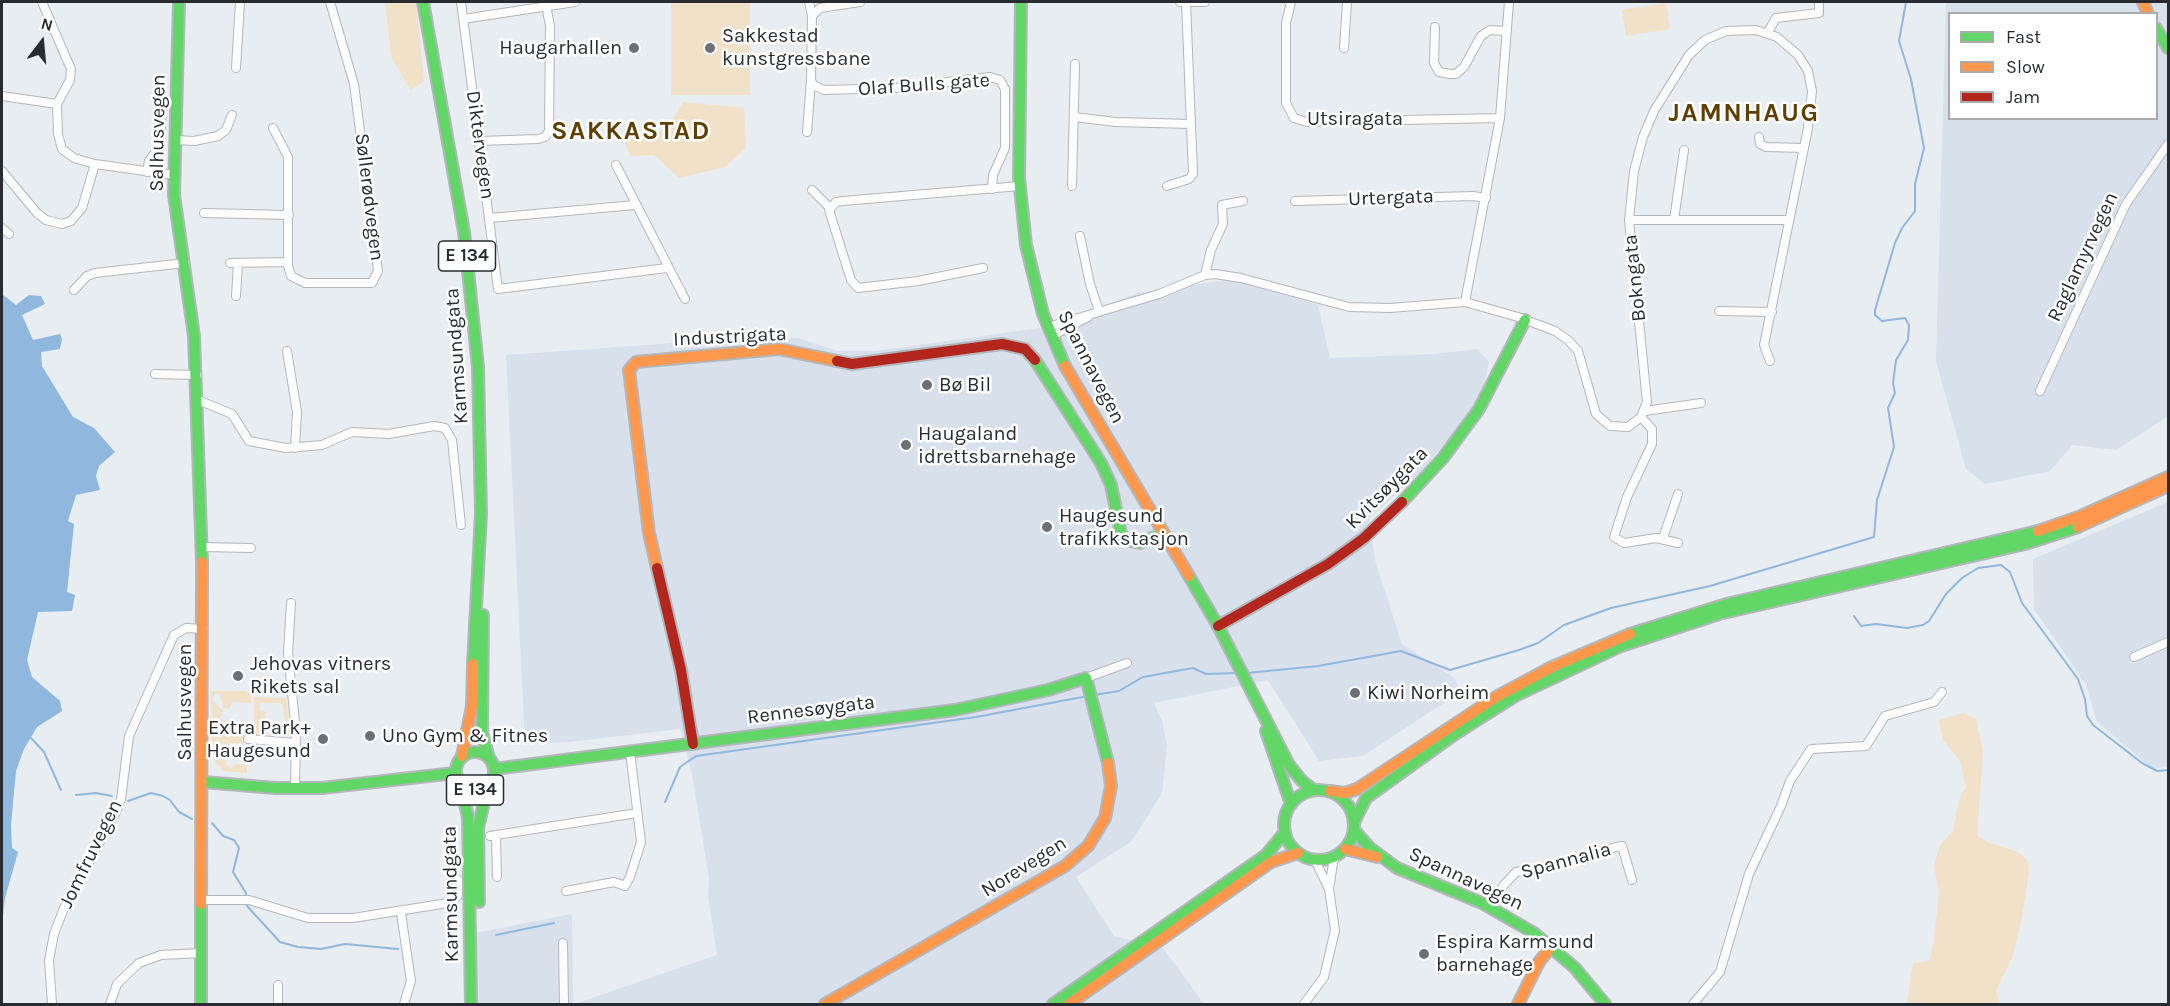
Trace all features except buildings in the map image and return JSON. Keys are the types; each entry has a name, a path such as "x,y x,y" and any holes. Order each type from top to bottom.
{"main road":[{"name":"Salhusvegen","path":"179,2 175,207 192,313 197,375 202,547 201,1005"},
{"name":"Karmsundgata","path":"423,2 464,231 475,323 481,514 484,537 482,733 489,758"},
{"name":"Karmsundgata","path":"430,2 441,71 440,89"},
{"name":"Spannavegen","path":"1021,2 1020,186 1033,278 1050,332 1101,430 1218,626 1261,711"},
{"path":"2158,30 2169,48"},
{"name":"Kvitsøygata","path":"1218,626 1328,564 1364,538 1395,510 1443,458 1479,409 1525,320"},
{"name":"Industrigata","path":"693,744 681,670 649,533 629,376 630,368 636,362 779,349 852,364 1002,344 1015,345 1024,349 1039,365 1101,463 1111,485 1122,539 1140,543 1162,534"},
{"path":"2169,477 2073,520 2034,534 1718,606 1617,638 1552,667 1496,697 1357,789 1345,793 1314,790 1298,796 1286,814 1285,832 1298,853 1315,860 1334,857 1345,849 1366,798 1455,734 1524,691 1621,646 1719,614 2025,544 2071,530 2169,486"},
{"name":"Karmsundgata","path":"462,756 472,706 474,618 481,514"},
{"name":"Rennesøygata","path":"494,769 956,710 1048,690 1086,678"},
{"name":"Norevegen","path":"825,1005 1065,866 1088,846 1105,818 1111,786 1109,765 1086,678"},
{"path":"1261,711 1295,774 1314,790"},
{"path":"1261,711 1291,804"},
{"name":"E 134","path":"478,752 489,758 494,769 488,785 475,790 458,778 457,762 462,756 478,752"},
{"name":"Karmsundgata","path":"458,778 468,817 471,1005"},
{"path":"203,782 295,789 458,778"},
{"name":"Karmsundgata","path":"477,1005 478,828 488,785"},
{"path":"1330,791 1347,802 1355,825"},
{"name":"Spannavegen","path":"1355,825 1388,862"},
{"path":"1053,1005 1266,855 1285,832"},
{"name":"Spannavegen","path":"1345,849 1388,862 1423,881 1493,908 1551,947 1575,968 1605,1005"},
{"path":"1069,1005 1271,862 1298,853"},
{"path":"1518,1005 1539,962 1551,947"}],"street":[{"path":"42,2 72,69 70,80 57,104 58,134 62,149 74,158 95,164 174,175"},
{"path":"236,68 240,2"},
{"name":"Søllerødvegen","path":"288,262 291,276 305,283 367,284 377,276 354,84 330,2"},
{"name":"Diktervegen","path":"461,2 498,289 667,268"},
{"path":"463,19 575,2"},
{"path":"807,132 812,16 809,2"},
{"path":"812,16 820,8 860,2"},
{"path":"1180,2 1204,2"},
{"path":"1167,186 1189,179 1193,174 1186,2"},
{"name":"Utsiragata","path":"1291,2 1286,23 1286,103 1294,118 1307,122 1500,117"},
{"path":"1344,48 1347,2"},
{"path":"1465,302 1500,117 1509,2"},
{"path":"1770,361 1764,345 1812,109 1812,91 1808,70 1789,46 1768,32 1776,18 1818,13 1819,2"},
{"path":"480,141 538,138 545,137 549,132 550,26 546,5"},
{"path":"1435,27 1435,67 1438,72 1450,74 1456,74 1464,67 1481,36 1491,30 1506,31"},
{"name":"Bokngata","path":"1643,414 1647,393 1629,220 1634,171 1643,137 1654,111 1689,55 1705,40 1726,31 1743,29 1768,32"},
{"path":"1072,186 1075,64"},
{"name":"Olaf Bulls gate","path":"811,80 813,85 824,90 897,88 990,78 1000,80 1005,89 1005,148 993,175 992,189"},
{"path":"2,96 57,104"},
{"path":"147,172 149,161 160,146 162,105"},
{"path":"176,140 194,141 218,136 226,130 232,115"},
{"path":"1074,117 1116,123 1191,124"},
{"path":"236,296 234,263 288,262 288,157 273,128"},
{"path":"1759,137 1760,144 1766,147 1804,148"},
{"name":"Raglamyrvegen","path":"2040,392 2126,204 2169,144"},
{"path":"1674,220 1684,150"},
{"path":"2,171 38,213 46,220 62,224 71,221 82,208 95,164"},
{"path":"616,165 667,268 685,299"},
{"path":"983,268 918,281 858,288 851,280 829,215 830,208 836,202 843,201 1020,186"},
{"path":"812,190 830,208"},
{"name":"Urtergata","path":"1295,201 1473,196 1486,198"},
{"path":"1205,275 1211,250 1223,224 1222,205 1244,201"},
{"path":"490,218 635,205"},
{"path":"204,213 289,215"},
{"path":"1629,220 1789,220"},
{"path":"1080,236 1090,284 1100,311"},
{"path":"74,290 87,276 95,273 185,263"},
{"path":"1050,332 1100,311 1159,294 1205,275 1242,278 1350,307 1390,308 1465,302 1525,320 1555,331 1569,340 1578,351 1593,406 1602,422 1610,426 1628,427 1643,414 1701,403"},
{"path":"1719,311 1772,312"},
{"path":"287,351 297,412 295,448"},
{"path":"155,374 197,375"},
{"path":"198,400 232,414 249,441 295,448 313,447 352,432 389,434 434,426 445,428 452,440 461,525"},
{"path":"1643,414 1652,429 1652,444 1627,497 1614,537 1624,543 1663,538 1678,543"},
{"path":"1663,538 1678,494"},
{"path":"202,547 251,548"},
{"path":"291,603 288,653 296,742 295,789"},
{"name":"Jomfruvegen","path":"52,1005 49,960 54,934 64,908 121,800 129,736 174,635 186,628 203,629"},
{"path":"2134,657 2169,642"},
{"name":"Rennesøygata","path":"1086,678 1127,663"},
{"path":"1693,1005 1720,972 1753,864 1781,806 1790,781 1811,749 1866,746 1885,716 1934,702 1942,692"},
{"path":"248,739 296,742"},
{"path":"566,891 614,882 625,886 640,846 630,752"},
{"path":"497,877 493,836 637,813"},
{"name":"Spannalia","path":"1493,908 1503,886 1516,872 1552,866 1616,847 1622,846 1632,880"},
{"path":"1304,1005 1324,978 1333,948 1335,930 1329,889 1334,857"},
{"path":"1315,860 1329,889"},
{"path":"202,900 256,901 319,919 401,913 455,901 458,896 458,880"},
{"path":"401,913 411,981 404,1005"},
{"path":"563,943 564,1005"},
{"path":"110,1005 117,984 139,963 161,955 202,953"},
{"path":"278,986 278,1005"}],"shaded area":[{"path":"385,2 416,2 424,82 410,90 391,56"},
{"name":"Sakkestad kunstgressbane","path":"671,2 750,2 750,95 671,95"},
{"path":"1946,2 2168,2 2168,416 2116,450 2072,445 2050,471 1985,484 1966,469 1936,361"},
{"path":"1666,3 1670,29 1626,36 1622,10"},
{"path":"683,102 744,108 746,148 725,167 679,178 654,155 630,156 624,139 667,129"},
{"path":"1224,280 1243,282 1318,305 1330,358 1435,354 1477,349 1489,362 1483,389 1455,431 1422,470 1369,519 1375,560 1402,644 1453,677 1462,691 1363,756 1319,761 1268,680 1154,703 1162,721 1167,745 1162,794 1131,842 1076,877 1114,936 1163,948 1204,1004 574,1004 717,955 708,896 709,878 692,774 680,729 569,742 525,744 506,355 759,337 798,338 837,351 876,351 1046,327 1138,293"},
{"path":"2168,502 2168,766 2153,769 2097,722 2086,685 2034,609 2033,559"},
{"path":"211,691 245,691 251,694 251,703 232,702 229,709 223,708 220,694 216,693 213,697 213,701 223,711 220,719 226,720 228,726 237,735 245,737 245,743 229,743 228,752 225,752 225,763 231,769 234,764 247,765 247,773 224,771 216,763 212,751"},
{"path":"254,697 286,698 292,737 287,734 283,706 280,703 260,703 260,711 266,712 265,722 277,723 276,728 267,728 267,737 254,735"},
{"path":"1963,713 1976,719 1983,751 1977,835 1987,842 2018,852 2028,861 2029,873 2023,912 2013,956 1996,991 2000,1004 1907,1004 1913,963 1929,961 1933,947 1939,892 1934,866 1940,845 1953,831 1959,800 1966,787 1960,761 1943,740 1939,720"},
{"path":"572,914 573,1004 472,1004 465,935"}],"water":[{"path":"2,294 16,305 29,295 41,296 45,304 22,315 33,340 60,334 62,339 60,349 41,352 42,366 73,417 94,428 115,452 99,466 96,476 100,490 76,495 68,521 74,524 67,592 75,595 72,611 38,612 27,660 32,677 60,701 62,711 37,727 24,749 16,771 11,825 12,848 18,852 5,898 2,924"}],"waterway":[{"path":"1247,673 1318,666 1401,651 1450,670 1538,643 1564,625 1611,608 1710,586 1874,537 1877,500 1894,447 1888,408 1895,393 1893,383 1896,360 1908,340 1909,325 1905,318 1882,321 1875,315 1875,310 1895,243 1902,228 1915,211 1915,184 1924,148 1911,79 1899,41 1906,2"},
{"path":"1854,616 1861,626 1876,624 1907,628 1923,625 1929,621 1946,594 1962,578 1978,568 2001,565 2010,572 2022,603 2078,679 2085,699 2087,716 2093,725 2142,763 2157,771 2168,770"},
{"path":"1094,695 1119,691 1143,677 1193,668 1206,674 1238,673"},
{"path":"665,802 680,767 696,756 976,717 1088,696"},
{"path":"31,738 44,752 61,790"},
{"path":"76,795 96,793 112,796"},
{"path":"128,801 151,793 163,796 170,800 179,812 192,819"},
{"path":"212,823 223,836 234,840 239,848 233,872 246,893 247,906 280,942 298,947 321,949 345,944 398,949"},
{"path":"496,935 554,923"}],"traffic: fast":[{"path":"179,2 174,195 194,336 202,562"},
{"path":"423,2 464,232 478,367 481,514 473,664"},
{"path":"1021,2 1019,178 1026,245 1043,314 1065,366"},
{"path":"2158,31 2168,48"},
{"path":"1402,502 1443,458 1479,409 1525,320"},
{"path":"1035,360 1101,463 1111,485 1122,539 1140,543 1162,534"},
{"path":"1355,820 1366,798 1455,734 1515,696 1621,646 1719,614 2025,544 2078,527"},
{"path":"1630,634 1727,604 2038,531"},
{"path":"1189,576 1218,626 1289,765 1302,781 1314,790"},
{"path":"483,615 482,733 489,758"},
{"path":"494,769 955,710 1048,690 1086,678 1108,763"},
{"path":"1266,731 1291,804"},
{"path":"475,752 489,757 494,771 489,785 475,790 461,785 456,771 461,757 475,752"},
{"path":"203,782 275,788 322,788 455,773"},
{"path":"460,783 468,817 471,1004"},
{"path":"479,902 478,828 488,785"},
{"path":"1326,790 1339,796 1348,805 1352,811 1354,825 1352,839 1344,850 1333,858 1312,860 1294,850 1286,839 1284,818 1294,800 1305,792 1326,790"},
{"path":"1354,830 1369,847 1397,868 1482,903 1534,933 1575,968 1605,1004"},
{"path":"1053,1004 1266,855 1285,832"},
{"path":"201,904 201,1004"}],"traffic: slow":[{"path":"2143,2 2147,12"},
{"path":"657,568 649,533 629,370 636,362 779,349 837,361"},
{"path":"1065,366 1189,576"},
{"path":"2038,531 2081,516 2168,477"},
{"path":"2078,527 2168,486"},
{"path":"201,904 202,562"},
{"path":"1330,791 1345,793 1357,789 1496,697 1552,667 1630,634"},
{"path":"462,756 472,706 473,664"},
{"path":"825,1004 1065,866 1088,846 1105,818 1111,786 1108,763"},
{"path":"1345,849 1377,857"},
{"path":"1069,1004 1271,862 1298,853"},
{"path":"1518,1004 1539,962 1551,947"}],"traffic: jam":[{"path":"837,361 852,364 1002,344 1025,349 1035,360"},
{"path":"1218,626 1328,564 1364,538 1402,502"},
{"path":"657,568 681,670 693,744"}],"place":[{"name":"Haugarhallen","path":"634,48"},
{"name":"Sakkestad kunstgressbane","path":"710,48"},
{"name":"Bø Bil","path":"927,385"},
{"name":"Haugaland idrettsbarnehage","path":"906,445"},
{"name":"Haugesund trafikkstasjon","path":"1047,527"},
{"name":"Jehovas vitners Rikets sal","path":"238,676"},
{"name":"Kiwi Norheim","path":"1355,693"},
{"name":"Uno Gym & Fitnes","path":"370,736"},
{"name":"Extra Park+ Haugesund","path":"323,739"},
{"name":"Espira Karmsund barnehage","path":"1424,954"}],"district":[{"name":"JAMNHAUG","path":"1744,114"},
{"name":"SAKKASTAD","path":"631,132"}]}
